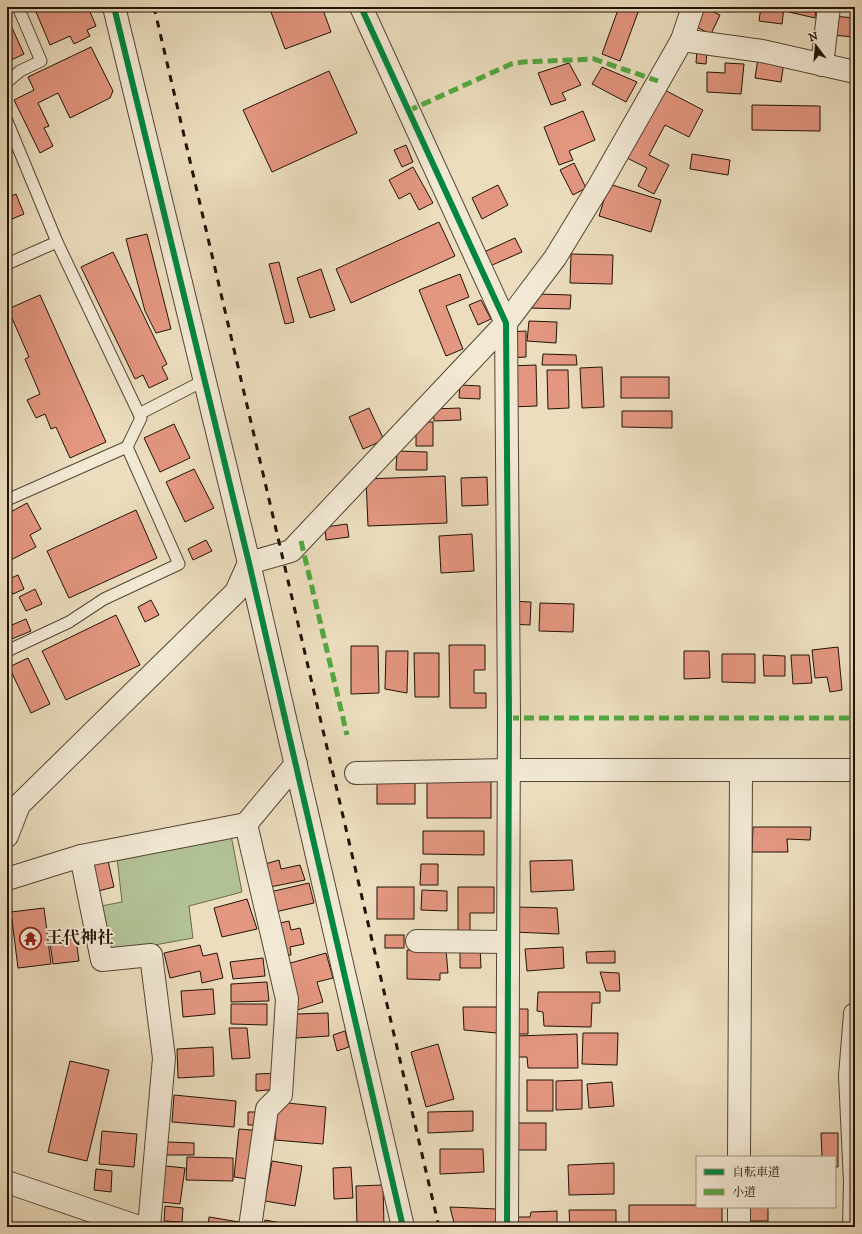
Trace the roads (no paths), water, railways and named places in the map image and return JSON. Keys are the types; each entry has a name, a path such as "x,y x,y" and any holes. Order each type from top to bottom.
{"street":[{"path":"114,7 249,563 403,1227"},
{"path":"361,7 506,323 508,770 507,1227"},
{"path":"7,836 19,805 236,592 249,563 291,551 506,323 559,252 599,186 682,40 693,7"},
{"path":"822,65 829,7"},
{"path":"682,40 762,51 855,72"},
{"path":"7,879 81,856 246,824 296,764"},
{"path":"356,773 508,770 855,770"},
{"path":"739,1156 741,770"},
{"path":"246,824 287,999 281,1096 267,1109 250,1227"},
{"path":"81,856 102,960 151,955 164,1058 149,1227"},
{"path":"417,941 508,942"},
{"path":"854,1227 855,1182 850,1076 855,1014"},
{"path":"7,1182 139,1227"},
{"path":"739,1208 739,1227"}],"lane":[{"path":"7,82 20,71 41,61 18,7"},
{"path":"7,121 57,242 141,418 127,447 7,500"},
{"path":"7,264 57,242"},
{"path":"140,414 205,380"},
{"path":"7,651 69,622 104,599 179,564 127,447"}],"railway":[{"path":"154,7 439,1227"}],"place":[{"name":"王代神社","path":"31,938"}]}
